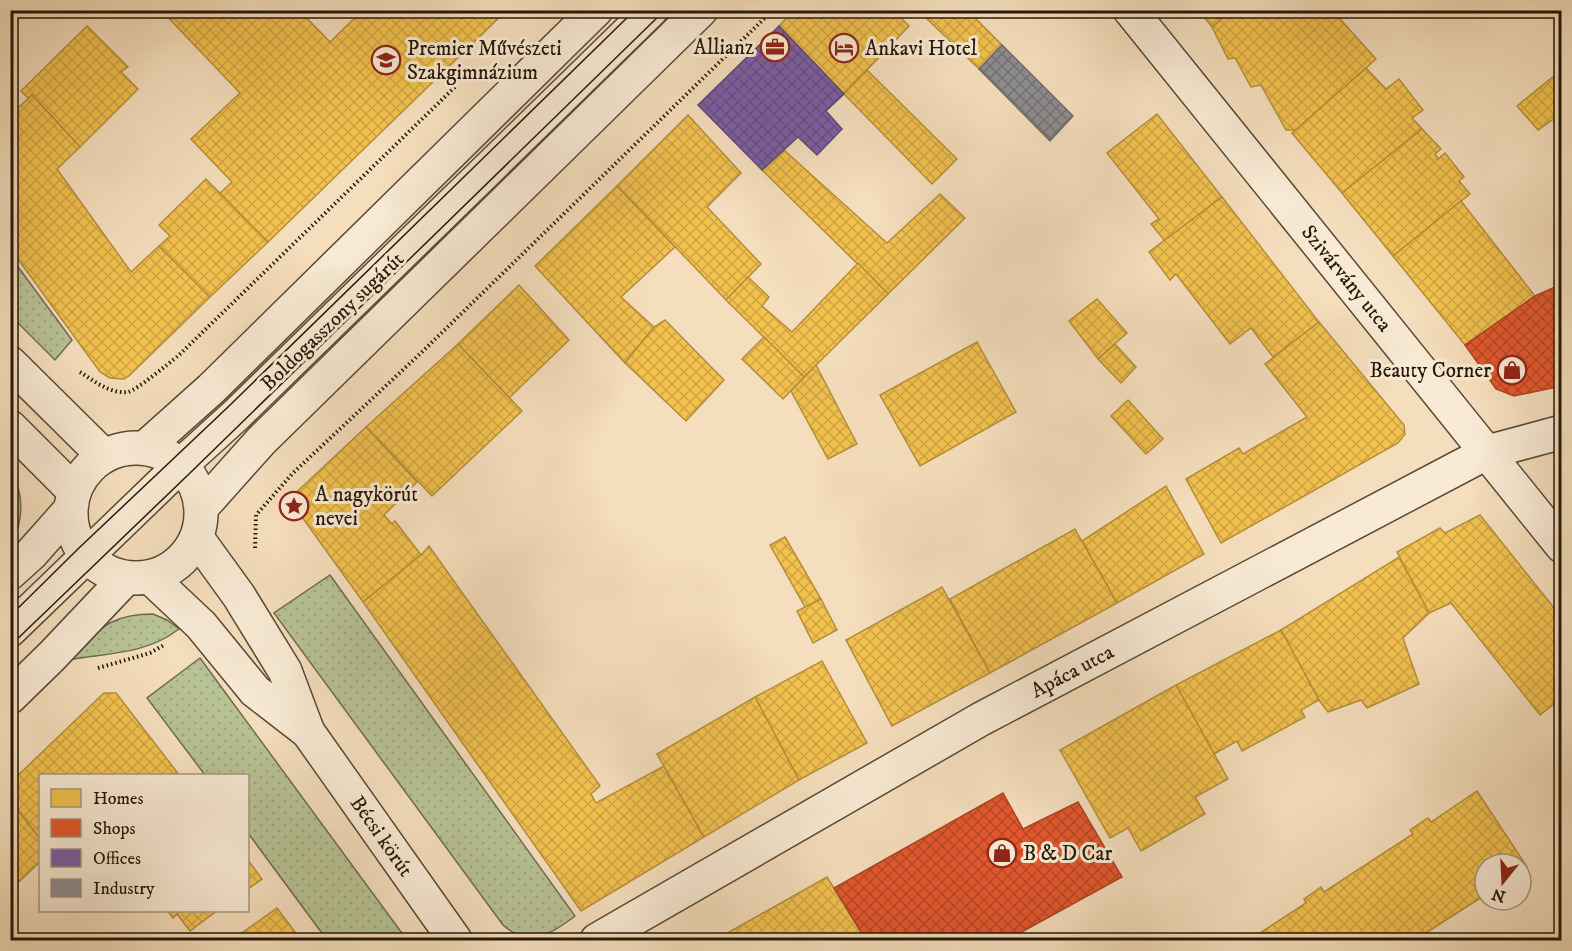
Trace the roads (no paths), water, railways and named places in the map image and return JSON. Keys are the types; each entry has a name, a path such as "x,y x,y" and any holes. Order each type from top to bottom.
{"street":[{"name":"Boldogasszony sugárút","path":"145,448 211,390 596,10"},
{"name":"Boldogasszony sugárút","path":"10,630 244,407 651,10"},
{"name":"Boldogasszony sugárút","path":"138,577 170,569 186,556 199,523 270,432 701,10"},
{"name":"Szivárvány utca","path":"1130,10 1562,546"},
{"path":"10,363 104,456"},
{"path":"10,427 72,500 74,536 87,556 95,565 110,573 138,577"},
{"name":"Apáca utca","path":"597,940 981,719 1488,452 1562,432"},
{"path":"10,573 31,554 72,500 86,471 104,456 131,447 145,448 160,452 181,465"},
{"name":"Bécsi körút","path":"181,465 189,474 197,490 199,523 239,596 285,670 308,732 455,940"},
{"path":"10,697 138,577"},
{"name":"Bécsi körút","path":"138,577 201,625 255,691 308,732"}],"tram line":[{"path":"10,616 635,10"},
{"path":"10,646 665,10"}],"place":[{"name":"Allianz","path":"775,47"},
{"name":"Ankavi Hotel","path":"844,48"},
{"name":"Premier Művészeti Szakgimnázium","path":"386,60"},
{"name":"Beauty Corner","path":"1512,370"},
{"name":"A nagykörút nevei","path":"294,506"},
{"name":"B & D Car","path":"1002,853"}]}
